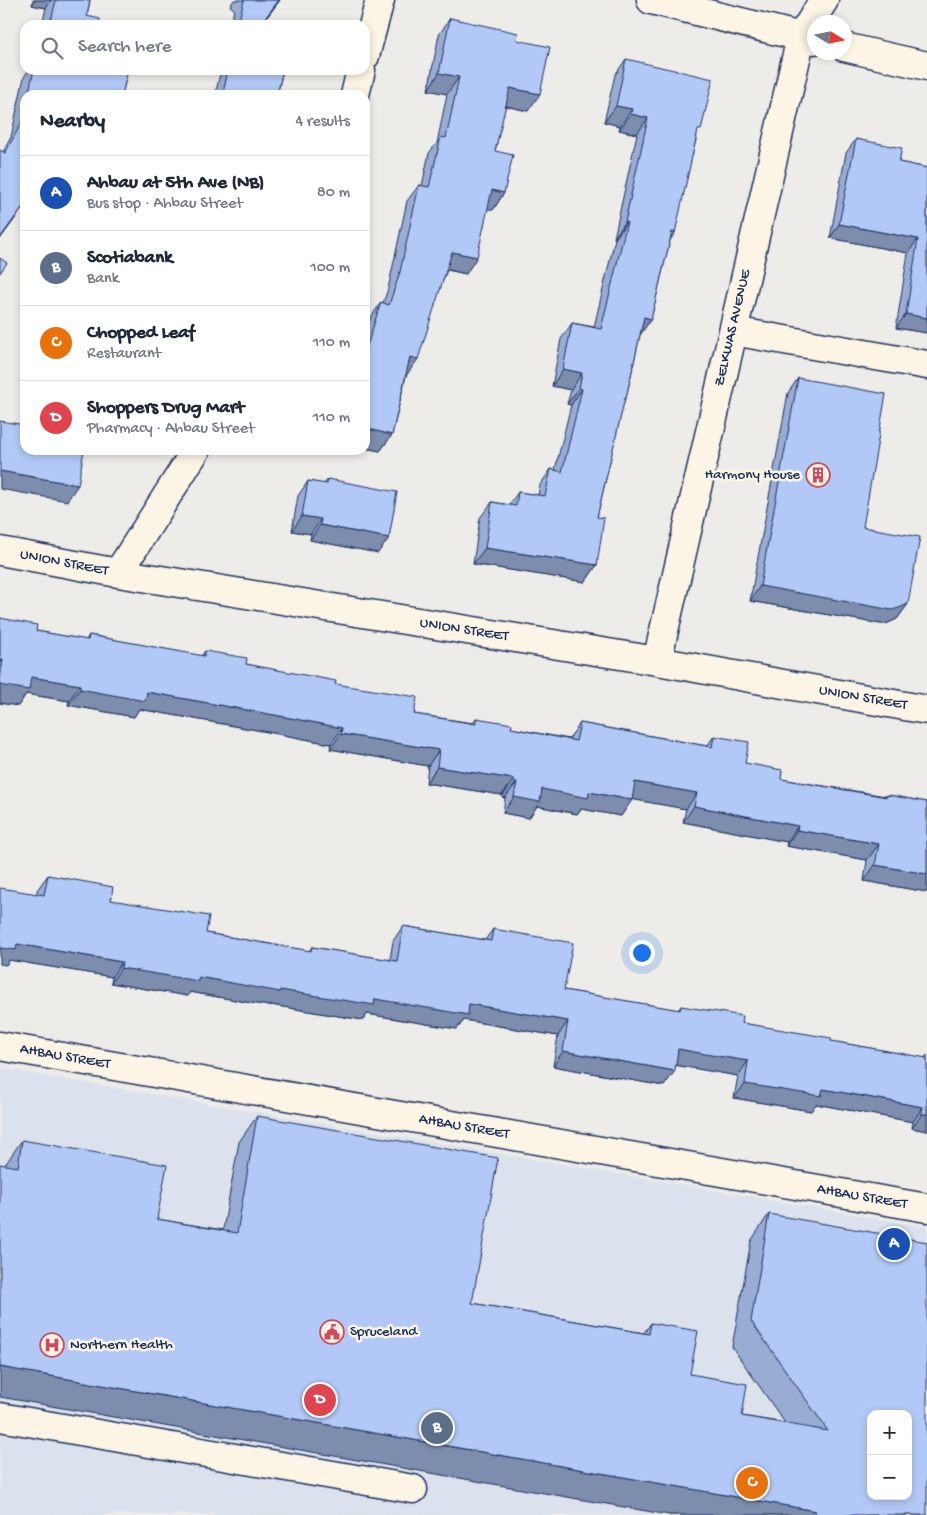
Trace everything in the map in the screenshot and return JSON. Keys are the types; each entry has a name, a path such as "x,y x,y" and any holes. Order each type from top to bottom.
{"street":[{"path":"370,37 380,0"},
{"path":"650,0 807,38"},
{"name":"ZELKWAS AVENUE","path":"818,15 824,0"},
{"name":"ZELKWAS AVENUE","path":"656,661 733,331 807,42"},
{"path":"852,49 927,66"},
{"path":"356,90 361,75"},
{"path":"733,331 927,365"},
{"path":"118,573 193,455"},
{"name":"UNION STREET","path":"0,551 118,573 656,661 927,710"},
{"name":"AHBAU STREET","path":"0,1046 927,1208"},
{"path":"0,1417 413,1489"}],"shaded area":[{"name":"Spruceland","path":"0,1068 927,1227 927,1515 0,1515"}],"building":[{"path":"56,0 90,0 87,16 100,19 100,20 51,20"},
{"path":"244,0 279,0 264,20 239,20"},
{"path":"450,18 518,33 517,40 550,47 540,94 510,88 495,151 513,155 504,193 492,190 477,257 452,252 418,359 410,357 392,435 370,429 370,336 381,302 389,305 400,272 419,185 429,187 441,137 446,138 459,77 439,73"},
{"path":"626,59 713,79 701,130 698,130 675,233 672,232 651,319 644,317 597,517 604,518 597,565 485,548 492,502 516,506 518,492 545,496 551,469 562,472 582,389 579,388 582,373 563,369 572,323 601,329 627,222 625,222 648,118 631,114 632,109 616,106"},
{"path":"33,75 127,75 123,90 29,90"},
{"path":"227,75 282,75 278,90 224,90"},
{"path":"20,126 20,211 0,238 0,150 5,153"},
{"path":"856,139 902,148 899,162 927,168 927,318 906,314 918,239 839,224"},
{"path":"0,258 7,263 0,273"},
{"name":"Harmony House","path":"798,378 886,394 863,527 920,537 908,604 892,610 760,586"},
{"path":"0,421 20,424 20,455 83,455 78,485 0,471"},
{"path":"328,479 397,492 389,538 320,525 321,519 302,516 308,481 327,484"},
{"path":"0,618 37,625 36,631 88,640 89,635 204,656 205,651 247,658 246,664 336,681 335,684 417,697 414,714 476,724 476,718 512,724 511,728 576,741 580,723 712,747 714,736 749,742 745,763 782,770 781,779 927,802 927,874 875,865 879,844 797,830 798,826 694,806 697,793 635,782 632,800 589,792 588,798 542,789 540,802 514,797 517,782 513,781 514,779 437,767 439,750 341,734 342,728 147,692 145,701 80,689 80,685 31,677 29,690 0,685 3,659 0,659"},
{"path":"48,875 113,887 111,900 209,916 206,933 311,951 312,947 397,961 403,926 491,941 493,929 573,943 564,990 680,1010 681,1006 743,1016 742,1023 831,1038 831,1041 927,1058 927,1114 922,1114 923,1107 823,1089 821,1096 745,1084 748,1061 678,1049 675,1071 563,1051 568,1021 469,1004 468,1015 375,999 374,1005 280,990 280,992 199,977 198,981 121,968 122,962 17,944 16,950 0,948 0,888 44,895"},
{"path":"257,1116 498,1158 472,1303 649,1334 651,1323 698,1331 690,1374 747,1384 742,1416 828,1431 751,1321 769,1214 927,1242 927,1515 815,1514 816,1511 0,1367 0,1164 18,1167 22,1140 167,1165 157,1219 237,1233"}],"place":[{"name":"Harmony House","path":"818,475"},
{"name":"Ahbau at 5th Ave (NB)","path":"894,1244"},
{"name":"Spruceland","path":"332,1332"},
{"name":"Northern Health","path":"52,1345"},
{"name":"Shoppers Drug Mart","path":"320,1400"},
{"name":"Scotiabank","path":"437,1428"},
{"name":"Chopped Leaf","path":"752,1483"}]}
